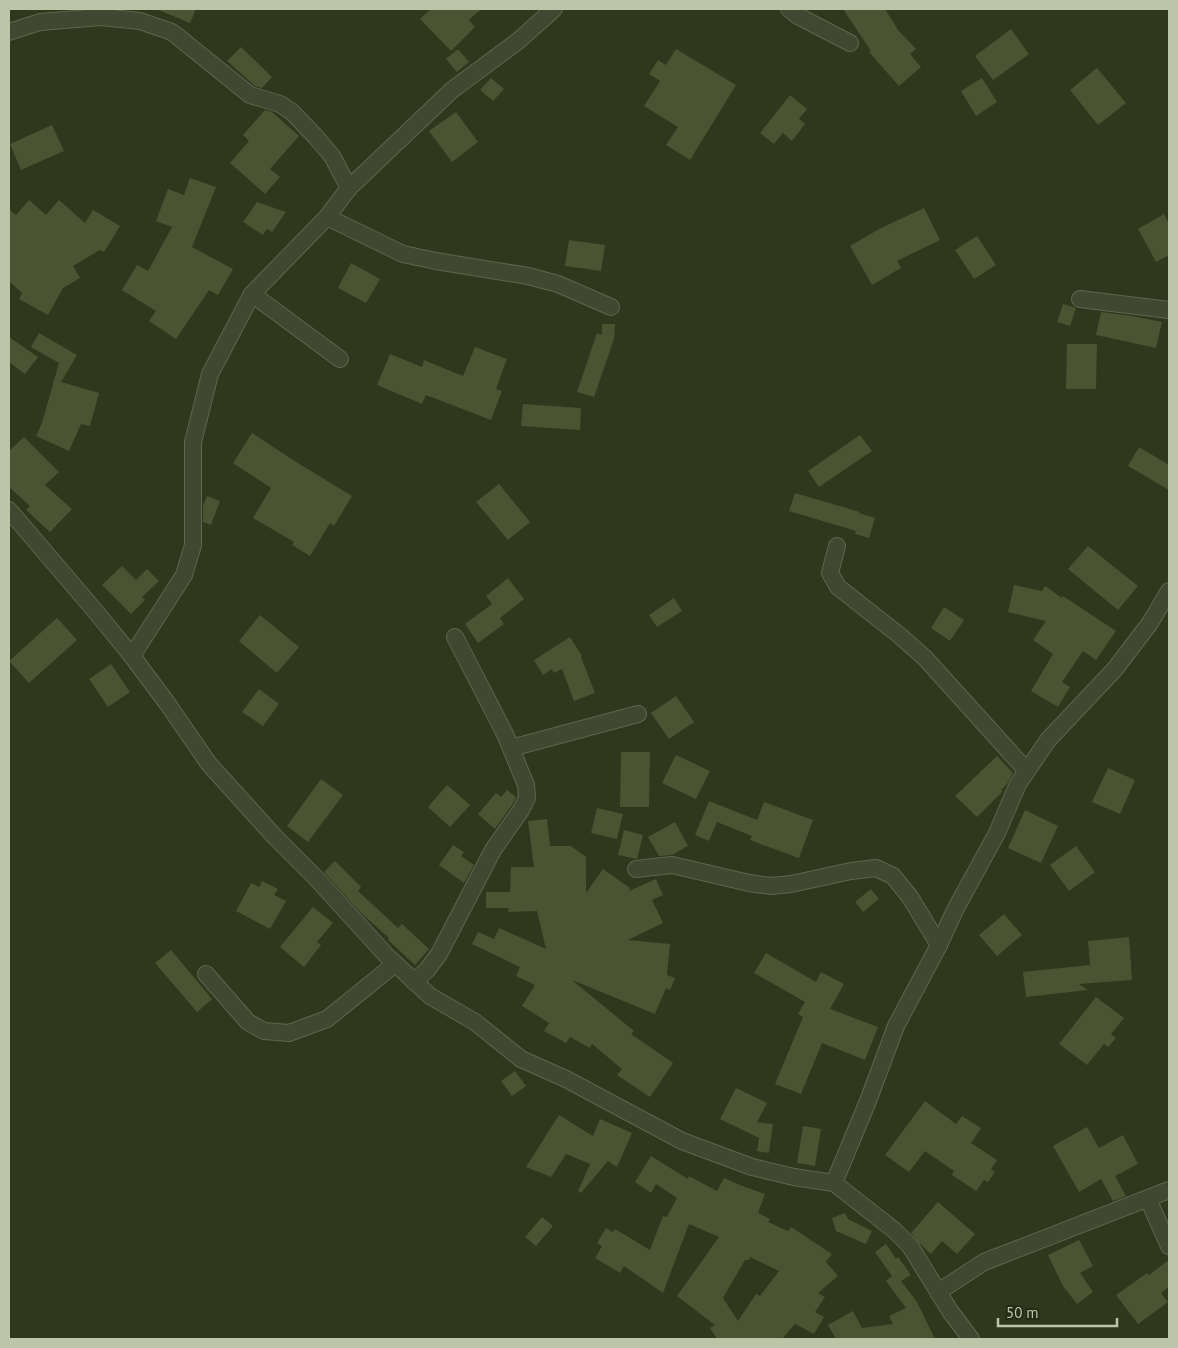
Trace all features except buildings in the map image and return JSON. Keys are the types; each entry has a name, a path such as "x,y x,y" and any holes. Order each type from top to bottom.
{"street":[{"path":"132,656 184,575 193,545 194,442 210,374 252,294 327,217 350,188 452,90 518,41 554,9"},
{"path":"789,9 798,16 850,43"},
{"path":"9,32 40,22 49,15 140,21 172,32 250,95 280,104 292,112 332,156 350,188"},
{"path":"327,217 403,254 528,276 558,284 611,307"},
{"path":"252,294 340,359"},
{"path":"1080,299 1169,310"},
{"path":"9,510 132,656 209,764 395,964 430,996 475,1022 522,1059 566,1079 682,1141 752,1167 794,1177 834,1183 894,1230 910,1246 950,1311 971,1339"},
{"path":"836,546 830,573 838,588 925,658 1027,771"},
{"path":"834,1183 868,1102 896,1026 954,910 997,833 1018,784 1048,740 1115,669 1150,623 1169,591"},
{"path":"414,982 427,970 439,954 492,850 527,798 526,785 505,734 455,637"},
{"path":"511,748 638,714"},
{"path":"636,869 672,865 749,883 771,886 876,868 893,876 910,897 938,945"},
{"path":"206,974 248,1022 264,1031 289,1032 327,1019 395,964"},
{"path":"938,1292 984,1262 1169,1190"},
{"path":"1148,1198 1169,1246"}]}
